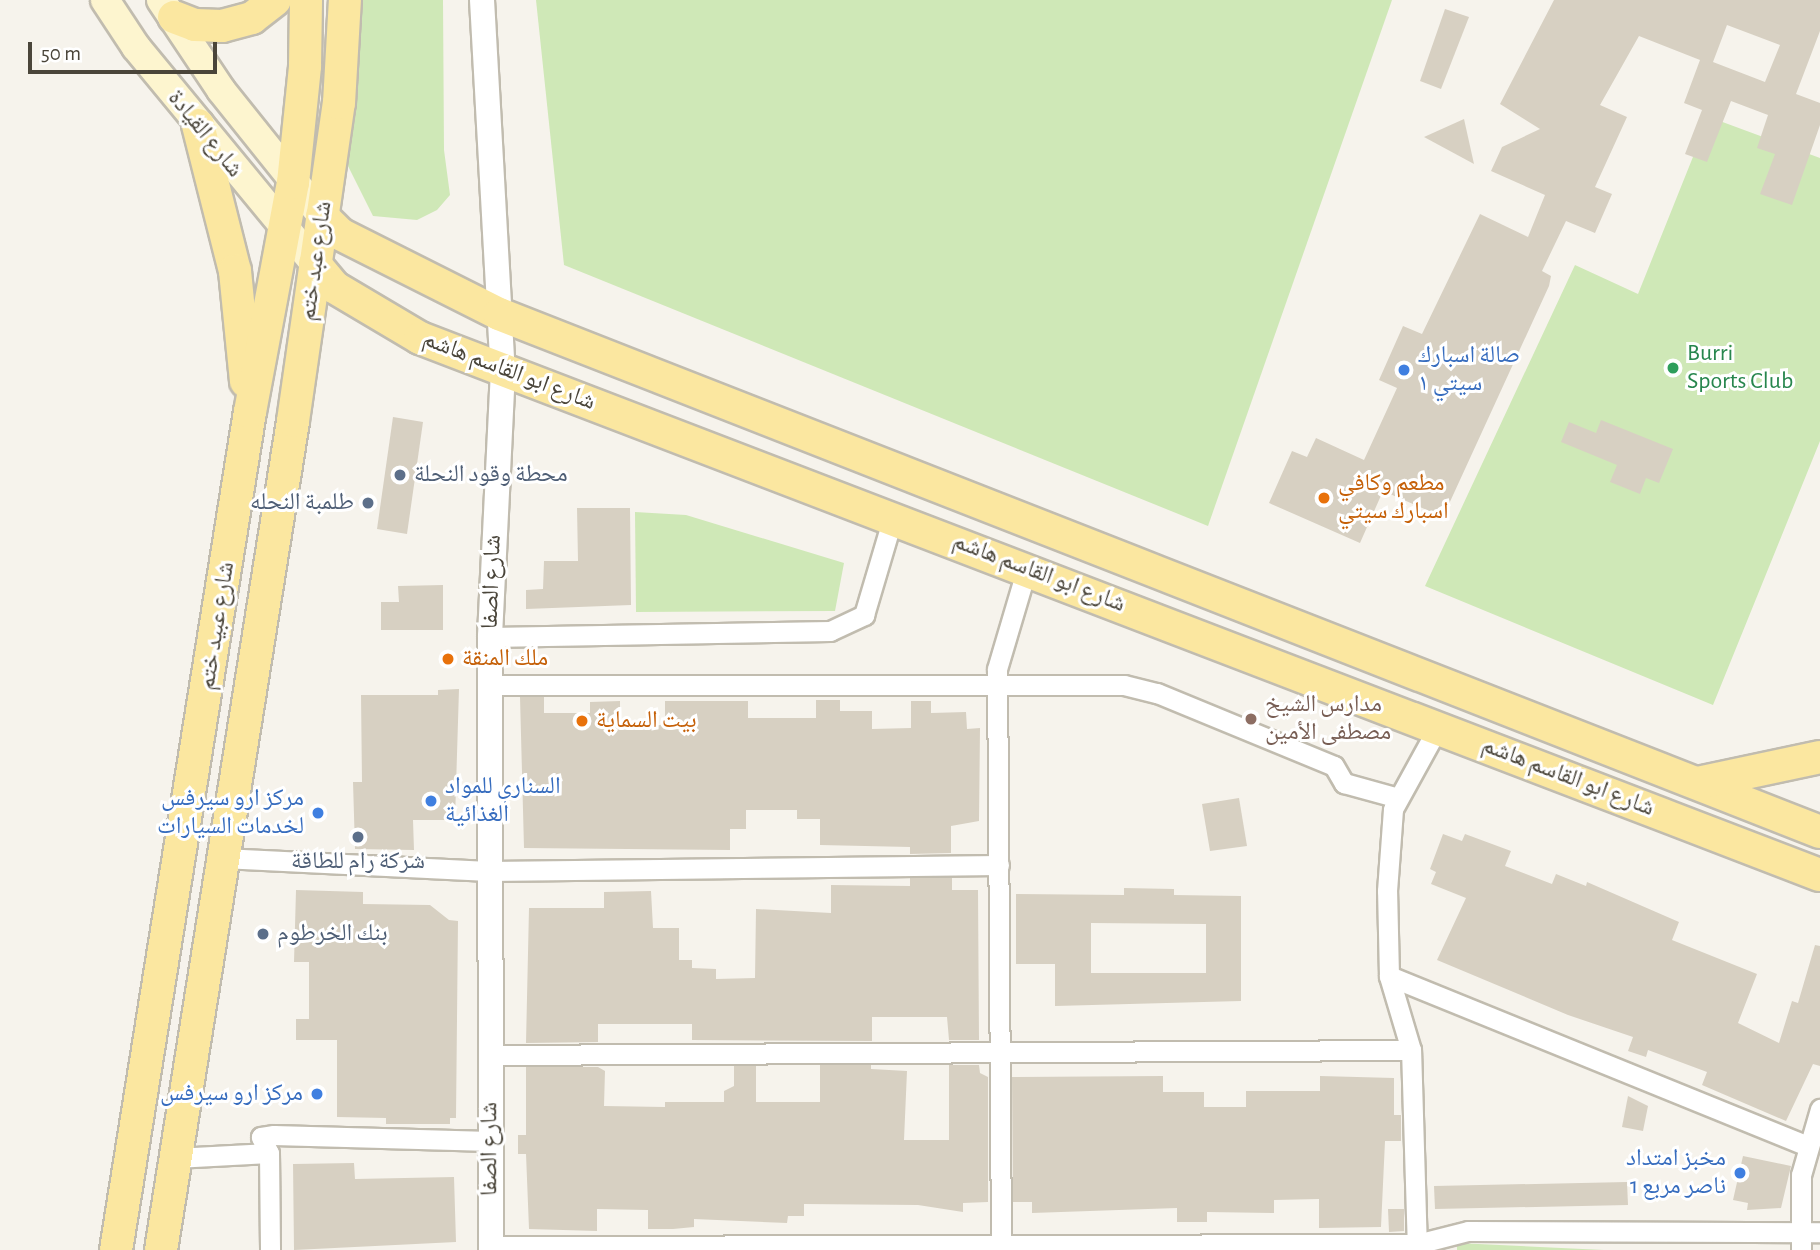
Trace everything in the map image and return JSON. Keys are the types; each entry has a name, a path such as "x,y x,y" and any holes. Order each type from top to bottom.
{"main road":[{"name":"شارع القيادة","path":"105,0 198,125 284,232"},
{"path":"167,9 195,25 222,26 252,18 275,0"},
{"name":"شارع عبيد ختم","path":"116,1250 250,412 293,183 305,66 306,0"},
{"name":"شارع عبد ختم","path":"277,522 340,103 345,0"},
{"name":"شارع القيادة","path":"167,9 221,90 293,183"},
{"path":"198,125 235,271 250,412"},
{"name":"شارع ابو القاسم هاشم","path":"293,183 340,234 499,314 699,389 1051,532 1820,831"},
{"name":"شارع ابو القاسم هاشم","path":"284,232 334,287 369,311 421,338 1027,568 1820,875"},
{"name":"شارع عبيد ختم","path":"161,1250 277,522"},
{"path":"1696,783 1820,757"}],"street":[{"name":"شارع الصفا","path":"482,0 503,370 490,637 491,1248"},
{"path":"490,637 830,631 864,615 894,517"},
{"path":"1001,1247 998,655 1027,568"},
{"path":"490,685 1124,685 1157,693 1334,766 1344,783 1398,798"},
{"path":"1417,1247 1411,1050 1390,976 1391,820 1398,798 1437,727"},
{"path":"222,858 489,870 999,865"},
{"path":"1390,976 1808,1146"},
{"path":"489,1055 1411,1050"},
{"path":"1799,1243 1801,1175 1820,1110"},
{"path":"270,1250 268,1153 261,1137 490,1141"},
{"path":"175,1158 268,1153"},
{"path":"491,1248 1417,1247 1468,1231 1799,1243 1820,1232"}],"green space":[{"path":"356,0 443,0 444,150 450,195 437,210 417,220 373,216 343,156"},
{"path":"536,0 1392,0 1208,526 564,265"},
{"name":"Burri Sports Club","path":"1709,117 1820,158 1820,441 1713,705 1425,586 1575,265 1638,294"},
{"path":"635,512 686,515 844,563 835,611 636,612"},
{"path":"1457,1243 1604,1250 1457,1250"}],"building":[{"path":"1554,0 1820,0 1820,31 1796,94 1820,103 1820,125 1792,205 1760,194 1775,154 1757,148 1768,115 1731,101 1707,162 1685,154 1702,110 1684,103 1700,60 1639,36 1600,105 1627,117 1595,187 1612,194 1595,233 1566,221 1542,271 1551,276 1549,286 1443,517 1383,491 1360,543 1269,503 1292,451 1307,457 1316,438 1364,460 1397,388 1379,380 1403,326 1422,334 1480,214 1528,237 1545,195 1491,171 1502,147 1540,129 1500,104","holes":["1727,25 1780,45 1765,82 1713,62"]},
{"path":"1445,9 1469,17 1441,89 1420,81"},
{"path":"1464,119 1474,164 1424,137"},
{"name":"محطة وقود النحلة","path":"393,417 423,422 407,534 377,529"},
{"path":"1601,420 1673,449 1659,483 1646,478 1640,494 1610,482 1617,465 1561,442 1569,422 1596,433"},
{"path":"577,508 630,508 631,605 526,609 526,590 543,589 544,561 578,561"},
{"path":"443,585 443,630 381,630 381,602 399,602 398,586"},
{"path":"459,689 455,820 413,820 414,850 355,849 353,782 362,782 361,695 438,695 438,690"},
{"path":"520,697 544,697 544,713 590,713 590,702 620,701 620,726 665,725 665,701 748,701 748,718 816,718 816,700 840,700 840,711 872,711 872,729 911,728 911,701 931,701 931,713 966,712 967,729 980,728 979,821 951,826 951,853 910,854 910,847 820,845 820,819 797,819 797,810 746,810 746,829 730,829 730,850 524,848"},
{"path":"1239,798 1247,846 1210,851 1202,804"},
{"path":"1443,834 1462,841 1465,834 1511,851 1505,866 1552,884 1556,874 1586,886 1587,882 1679,922 1672,940 1757,974 1738,1023 1779,1043 1792,1001 1798,1003 1815,945 1820,946 1820,1066 1813,1064 1786,1121 1702,1085 1707,1072 1648,1050 1646,1057 1628,1051 1633,1037 1568,1015 1437,960 1466,898 1431,884 1436,872 1430,869"},
{"path":"910,878 952,878 952,890 978,890 979,1040 949,1040 947,1017 872,1017 872,1041 692,1040 692,1024 598,1024 598,1042 526,1043 529,908 604,908 604,892 651,891 653,928 679,928 679,960 692,960 692,968 716,969 716,979 755,978 756,909 831,913 831,885 910,886"},
{"path":"1124,888 1174,889 1174,895 1241,896 1241,1001 1055,1006 1055,964 1016,964 1016,894 1124,895","holes":["1091,923 1206,924 1206,973 1091,973"]},
{"path":"296,890 363,892 363,904 430,905 449,920 458,921 456,1118 450,1118 450,1124 386,1124 386,1118 337,1117 337,1040 296,1040 296,1019 309,1019 309,962 294,962"},
{"path":"820,1065 871,1065 871,1069 907,1071 904,1140 949,1140 949,1065 979,1065 980,1073 988,1077 988,1202 963,1203 963,1212 918,1205 804,1204 804,1216 788,1216 787,1223 694,1219 694,1227 673,1229 648,1229 648,1210 597,1209 597,1231 529,1229 526,1154 518,1154 518,1135 526,1135 526,1067 598,1067 605,1071 604,1106 665,1107 665,1102 724,1102 724,1091 734,1086 734,1066 756,1066 756,1102 820,1102"},
{"path":"1163,1076 1163,1092 1204,1092 1204,1107 1246,1107 1246,1091 1320,1091 1320,1076 1394,1078 1394,1115 1401,1115 1401,1141 1385,1141 1381,1227 1319,1228 1319,1199 1274,1200 1274,1213 1207,1212 1207,1222 1177,1222 1177,1208 1032,1213 1032,1202 1013,1202 1012,1077"},
{"path":"1628,1096 1648,1106 1643,1131 1622,1127"},
{"path":"1743,1156 1791,1166 1781,1208 1747,1210 1748,1203 1733,1200"},
{"path":"354,1163 355,1179 454,1177 456,1242 294,1250 293,1164"},
{"path":"1627,1182 1628,1205 1435,1209 1434,1186"},
{"path":"1388,1209 1404,1209 1404,1231 1389,1232"}],"place":[{"name":"Burri Sports Club","path":"1673,368"},
{"name":"صالة اسبارك سيتي ١","path":"1404,370"},
{"name":"محطة وقود النحلة","path":"400,475"},
{"name":"مطعم وكافي اسبارك سيتي","path":"1324,498"},
{"name":"طلمبة النحله","path":"368,503"},
{"name":"ملك المنقة","path":"448,659"},
{"name":"مدارس الشيخ مصطفى الأمين","path":"1251,719"},
{"name":"بيت السماية","path":"582,721"},
{"name":"السناري للمواد الغذائية","path":"431,801"},
{"name":"مركز ارو سيرفس لخدمات السيارات","path":"318,813"},
{"name":"شركة رام للطاقة","path":"358,837"},
{"name":"بنك الخرطوم","path":"263,934"},
{"name":"مركز ارو سيرفس","path":"317,1094"},
{"name":"مخبز امتداد ناصر مربع 1","path":"1740,1173"}]}
